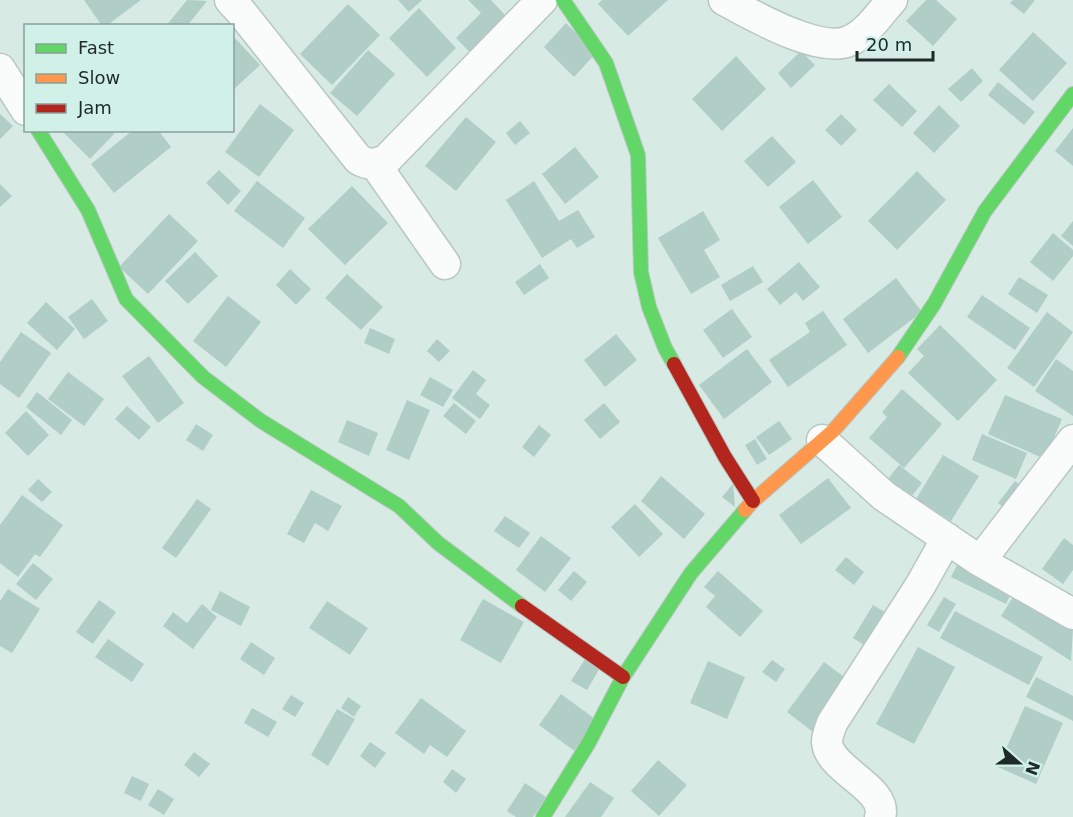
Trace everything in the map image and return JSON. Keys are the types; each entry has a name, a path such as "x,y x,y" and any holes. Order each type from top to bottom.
{"street":[{"path":"230,0 358,159 366,164 386,160 542,0"},
{"path":"562,0 606,63 638,155 641,272 649,307 665,348 725,457 753,501"},
{"path":"724,0 774,27 829,44 848,41 868,27 892,0"},
{"path":"0,69 24,107"},
{"path":"543,817 588,744 623,677 691,573 753,501 822,440 863,399 898,357 934,304 985,211 1073,94"},
{"path":"40,132 88,210 126,299 203,377 261,421 399,506 438,543 538,618 623,677"},
{"path":"375,164 445,264"},
{"path":"822,440 884,496 980,561 1073,615"},
{"path":"980,561 1073,440"},
{"path":"880,817 881,804 831,756 827,742 832,723 920,586 946,538"}],"building":[{"path":"84,0 141,0 109,24 101,24"},
{"path":"187,0 207,1 189,24 168,24"},
{"path":"398,0 422,0 409,12"},
{"path":"468,0 491,0 505,15 496,24 507,35 479,62 456,38 481,13"},
{"path":"602,0 668,0 628,36 598,4"},
{"path":"926,0 936,0 957,19 933,46 906,21"},
{"path":"1013,0 1035,0 1024,14 1010,3"},
{"path":"348,4 380,35 332,85 300,54"},
{"path":"419,8 456,48 427,77 389,38"},
{"path":"566,23 596,53 574,77 544,47"},
{"path":"1033,32 1067,63 1033,101 999,70"},
{"path":"234,37 260,65 234,89"},
{"path":"368,50 395,74 357,116 330,93"},
{"path":"801,51 815,65 791,88 778,73"},
{"path":"736,56 766,89 722,131 692,99"},
{"path":"972,68 983,81 961,102 948,89"},
{"path":"998,82 1035,112 1024,125 988,95"},
{"path":"889,84 917,111 902,127 873,100"},
{"path":"260,104 294,130 259,177 225,152"},
{"path":"939,105 960,126 934,153 913,133"},
{"path":"0,114 13,126 0,139"},
{"path":"841,114 857,130 841,146 825,130"},
{"path":"466,117 496,142 456,191 425,166"},
{"path":"520,121 530,133 515,145 506,133"},
{"path":"1073,128 1073,166 1055,151"},
{"path":"63,132 112,132 114,134 90,159"},
{"path":"131,132 160,132 171,147 114,193 91,164"},
{"path":"772,136 796,162 768,187 744,161"},
{"path":"575,147 599,177 565,204 542,174"},
{"path":"219,170 241,191 228,205 206,183"},
{"path":"917,171 946,200 897,250 868,221"},
{"path":"813,180 842,217 808,244 779,207"},
{"path":"257,181 305,218 283,248 234,211"},
{"path":"534,181 559,221 578,210 595,237 577,248 571,239 542,258 506,200"},
{"path":"0,184 12,196 0,207"},
{"path":"352,186 388,223 345,265 308,229"},
{"path":"703,211 720,240 704,250 720,277 691,294 658,238"},
{"path":"169,214 198,241 148,294 119,267"},
{"path":"1073,221 1073,246 1061,236"},
{"path":"1053,233 1073,250 1073,256 1053,281 1030,262"},
{"path":"195,252 218,276 188,304 165,281"},
{"path":"799,262 820,287 803,301 796,292 780,305 767,289"},
{"path":"540,264 549,278 524,295 515,282"},
{"path":"753,266 763,282 730,301 721,285"},
{"path":"290,269 311,289 296,305 276,285"},
{"path":"347,274 383,307 361,330 325,298"},
{"path":"1019,277 1048,295 1037,313 1008,294"},
{"path":"896,278 922,312 868,353 843,319"},
{"path":"982,295 1030,328 1015,350 967,317"},
{"path":"228,296 261,322 226,367 193,341"},
{"path":"92,299 108,321 84,339 68,317"},
{"path":"46,302 75,329 57,350 27,323"},
{"path":"732,309 752,337 723,358 703,330"},
{"path":"823,311 847,345 788,387 769,360 810,332 805,323"},
{"path":"1047,312 1073,332 1034,387 1007,368"},
{"path":"940,325 997,380 958,421 908,373 924,356 917,349"},
{"path":"370,328 395,339 389,354 364,343"},
{"path":"21,332 51,353 19,398 0,384 0,362"},
{"path":"616,334 637,360 605,387 584,360"},
{"path":"437,339 450,351 439,362 427,351"},
{"path":"747,349 772,382 724,419 699,385"},
{"path":"149,356 184,403 158,423 122,376"},
{"path":"1056,359 1073,371 1073,416 1035,391"},
{"path":"473,370 486,380 476,394 490,405 480,419 452,398"},
{"path":"68,372 104,399 84,426 48,399"},
{"path":"430,377 453,390 443,407 420,395"},
{"path":"902,389 942,424 904,468 869,438 887,417 882,412"},
{"path":"37,392 72,420 61,435 26,407"},
{"path":"1005,395 1062,419 1045,459 988,434"},
{"path":"407,400 430,410 409,460 386,450"},
{"path":"454,403 476,421 466,434 443,416"},
{"path":"604,403 620,422 600,439 584,420"},
{"path":"127,406 151,427 139,440 115,419"},
{"path":"26,411 49,435 28,456 5,433"},
{"path":"347,420 378,433 369,456 338,442"},
{"path":"779,421 792,439 769,455 756,437"},
{"path":"196,424 213,435 203,451 186,440"},
{"path":"539,425 551,435 534,457 522,447"},
{"path":"982,434 1027,453 1016,479 972,460"},
{"path":"755,439 767,459 757,465 745,445"},
{"path":"943,455 979,476 951,521 916,499"},
{"path":"899,465 922,483 911,497 888,479"},
{"path":"661,476 705,514 684,539 641,501"},
{"path":"828,478 851,508 801,544 779,515"},
{"path":"38,479 52,492 42,502 28,490"},
{"path":"1015,481 1029,492 1012,514 998,503"},
{"path":"733,484 735,507 722,497"},
{"path":"311,490 342,506 328,531 315,523 304,543 287,534"},
{"path":"22,495 63,525 40,557 35,554 18,577 0,563 0,525"},
{"path":"197,499 211,509 176,558 162,548"},
{"path":"635,504 663,534 639,557 611,527"},
{"path":"505,516 530,533 519,548 494,531"},
{"path":"541,536 571,558 545,592 516,570"},
{"path":"1064,538 1073,545 1073,570 1063,584 1042,569"},
{"path":"962,555 1016,583 1006,604 951,577"},
{"path":"846,557 864,572 854,585 835,570"},
{"path":"33,563 53,579 36,600 16,584"},
{"path":"574,571 587,582 571,601 558,590"},
{"path":"718,571 763,611 740,637 706,607 715,596 704,587"},
{"path":"8,589 40,609 12,653 0,646 0,601"},
{"path":"220,591 250,607 241,626 211,610"},
{"path":"1016,592 1073,628 1071,661 1001,616"},
{"path":"944,597 956,604 939,632 927,625"},
{"path":"483,599 524,622 501,663 460,640"},
{"path":"99,600 116,612 93,644 76,632"},
{"path":"327,601 368,628 350,655 309,628"},
{"path":"202,604 217,617 193,649 163,626 173,612 187,623"},
{"path":"873,605 890,615 870,649 853,638"},
{"path":"955,611 1043,657 1029,685 940,638"},
{"path":"108,639 144,664 132,682 95,657"},
{"path":"251,642 275,658 264,675 240,659"},
{"path":"918,647 955,667 914,744 876,724"},
{"path":"585,659 600,668 587,690 571,681"},
{"path":"772,660 785,669 776,682 762,672"},
{"path":"708,661 745,677 727,719 690,703"},
{"path":"824,662 855,685 817,735 787,712"},
{"path":"1036,677 1073,696 1073,721 1026,697"},
{"path":"561,694 598,721 576,752 539,725"},
{"path":"291,695 304,703 295,717 282,709"},
{"path":"348,697 361,706 354,717 341,708"},
{"path":"421,698 466,731 447,757 430,745 424,754 395,733"},
{"path":"1025,706 1063,723 1036,784 998,767"},
{"path":"252,708 277,722 268,737 244,723"},
{"path":"337,709 355,719 328,766 311,755"},
{"path":"370,742 386,753 375,768 360,756"},
{"path":"194,752 210,764 199,777 184,765"},
{"path":"658,760 687,785 659,816 631,791"},
{"path":"452,769 466,779 456,793 443,782"},
{"path":"132,776 149,784 141,801 124,793"},
{"path":"590,782 614,798 601,817 565,817"},
{"path":"525,783 546,797 533,817 516,817 507,811"},
{"path":"158,789 174,799 164,815 148,805"}],"traffic: fast":[{"path":"563,0 606,63 638,155 641,272 649,307 665,348 674,364"},
{"path":"898,357 934,304 985,211 1073,94"},
{"path":"39,132 88,210 126,299 203,377 261,421 399,506 438,543 522,606"},
{"path":"543,817 588,744 623,677 691,573 745,510"}],"traffic: slow":[{"path":"745,510 833,431 898,357"}],"traffic: jam":[{"path":"674,364 725,457 753,501"},
{"path":"522,606 623,677"}]}
